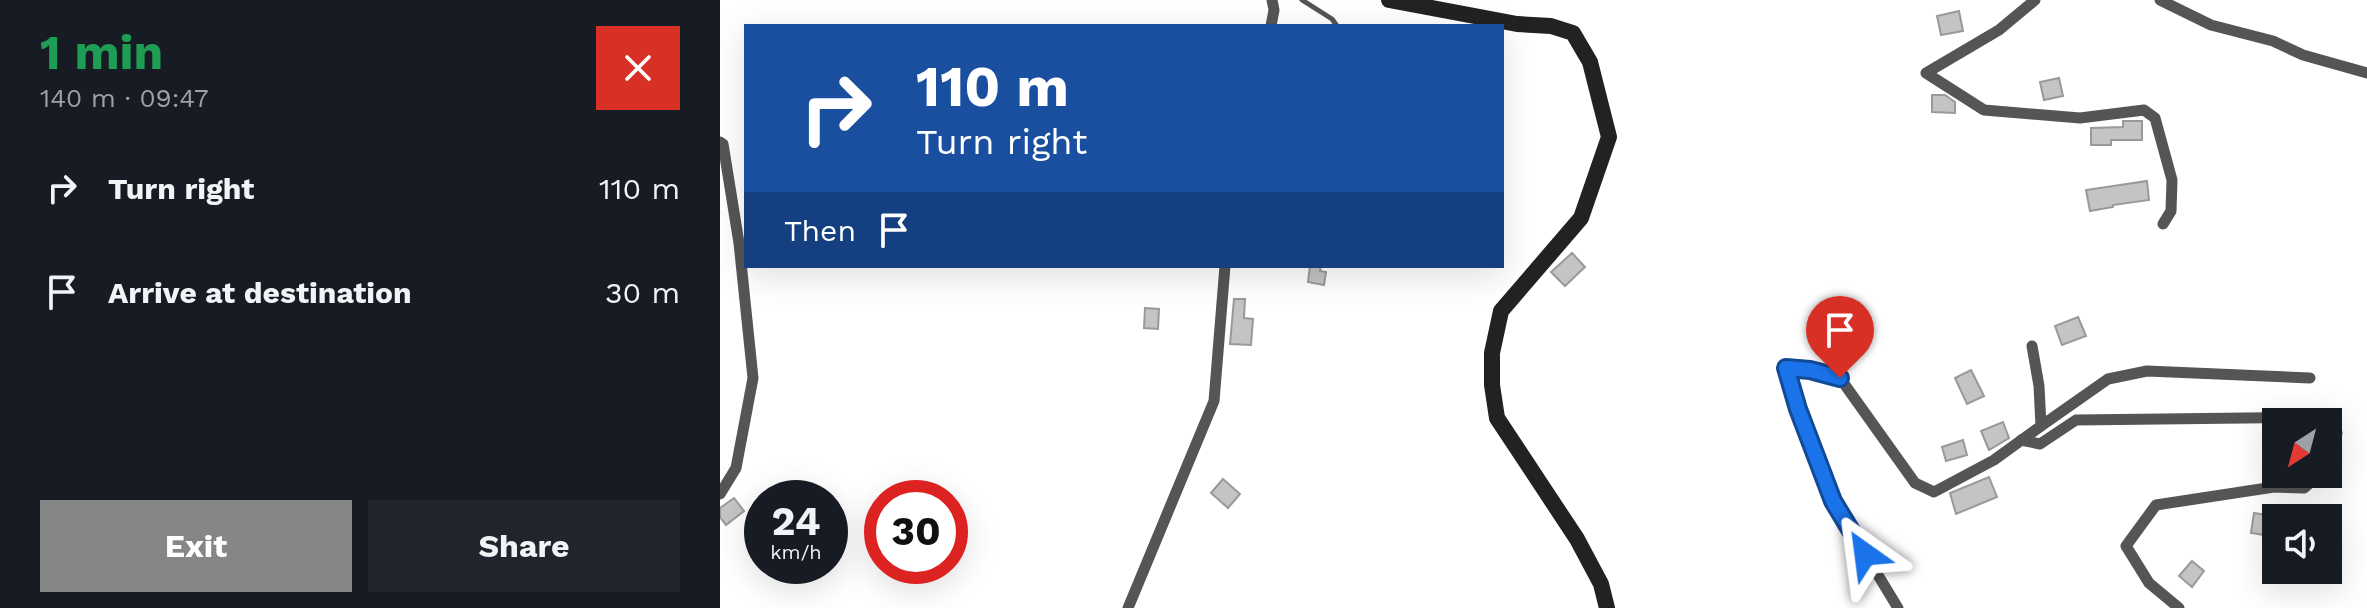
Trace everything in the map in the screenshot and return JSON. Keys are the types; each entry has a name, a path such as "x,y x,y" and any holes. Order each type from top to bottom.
{"street":[{"path":"1271,24 1272,0"},
{"path":"1389,0 1454,14 1562,29 1573,33 1590,62 1609,137 1581,218 1501,311 1492,353 1492,385 1497,418 1577,539 1601,584 1607,608"},
{"path":"2035,0 1999,30 1926,73 1984,110 2080,118 2144,110 2155,118 2172,180 2171,211 2163,224"},
{"path":"2160,0 2211,25 2273,41 2303,55 2367,73"},
{"path":"720,142 723,144 739,243 753,378 736,468 720,494"},
{"path":"1128,608 1214,401 1225,268"},
{"path":"2032,346 2039,386 2041,426"},
{"path":"1898,608 1833,501 1786,368 1810,370 1840,378 1915,483 1934,492 1994,460 2108,379 2147,371 2310,378"},
{"path":"2021,440 2040,444 2076,420 2262,418"},
{"path":"2179,608 2149,583 2126,546 2156,505 2267,488"}],"lane":[{"path":"1302,0 1336,24"}],"building":[{"path":"1959,11 1963,31 1941,35 1937,16"},
{"path":"2059,78 2063,96 2044,100 2040,82"},
{"path":"1932,95 1945,95 1955,102 1955,113 1932,112"},
{"path":"2123,121 2142,121 2142,140 2111,140 2111,145 2091,145 2091,128 2123,127"},
{"path":"2147,181 2149,200 2090,211 2086,190"},
{"path":"1572,253 1585,267 1565,286 1551,272"},
{"path":"1310,268 1321,268 1320,271 1326,272 1324,285 1308,282"},
{"path":"1234,299 1245,299 1244,318 1253,319 1251,345 1230,344"},
{"path":"1145,308 1159,309 1158,329 1144,328"},
{"path":"2078,317 2086,336 2062,345 2055,326"},
{"path":"1971,370 1984,396 1967,404 1955,378"},
{"path":"2003,422 2009,438 1989,450 1981,431"},
{"path":"1963,440 1967,455 1946,461 1942,447"},
{"path":"1989,477 1997,497 1956,514 1950,493"},
{"path":"1223,479 1240,494 1228,508 1211,493"},
{"path":"734,498 744,511 726,525 720,517 720,508"},
{"path":"2254,513 2262,514 2262,535 2251,533"},
{"path":"2192,561 2204,571 2192,587 2179,576"}],"route":[{"path":"1840,378 1810,370 1786,368 1833,501 1865,554"}]}
